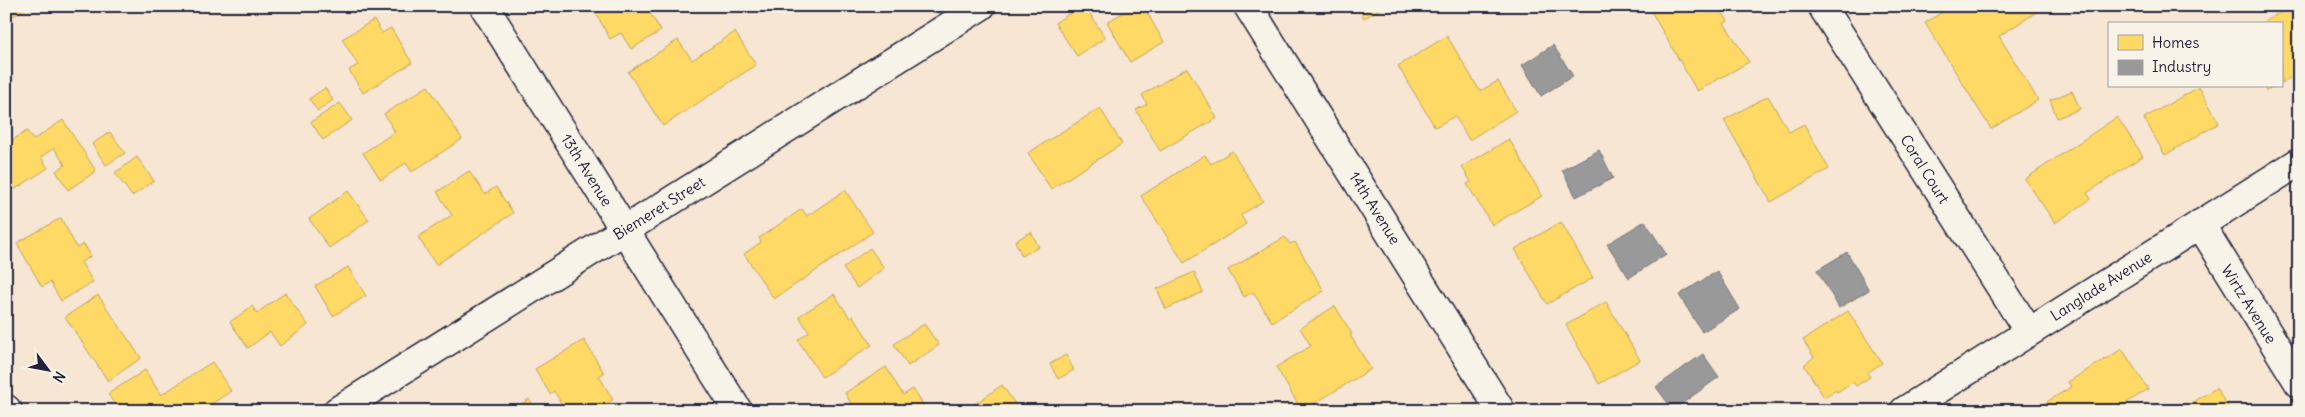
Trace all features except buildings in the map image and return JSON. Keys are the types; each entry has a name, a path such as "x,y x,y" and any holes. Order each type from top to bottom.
{"street":[{"name":"13th Avenue","path":"484,6 738,411"},
{"name":"Biemeret Street","path":"337,411 982,6"},
{"name":"14th Avenue","path":"1248,6 1501,411"},
{"name":"Coral Court","path":"1822,6 2029,332"},
{"name":"Langlade Avenue","path":"1904,411 2299,162"},
{"name":"Wirtz Avenue","path":"2200,224 2299,383"}]}
